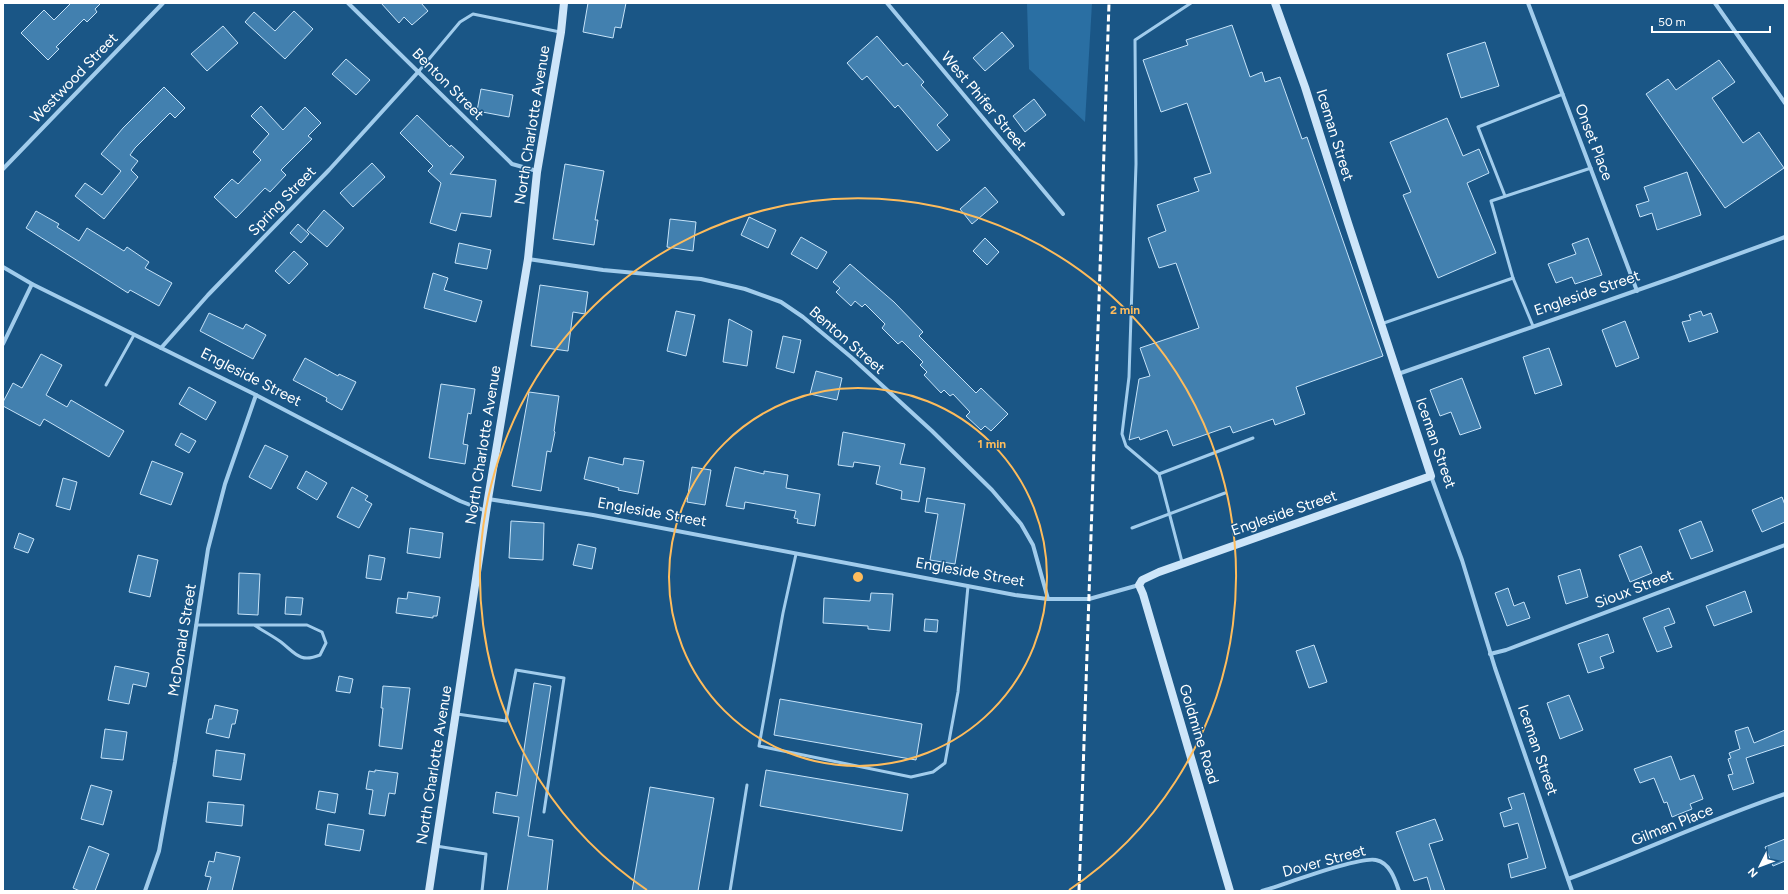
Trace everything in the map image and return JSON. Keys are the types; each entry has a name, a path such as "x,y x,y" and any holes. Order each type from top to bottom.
{"main road":[{"name":"North Charlotte Avenue","path":"429,891 457,714 486,511 528,259 537,172 561,32 564,3"},
{"name":"Iceman Street","path":"1275,3 1305,87 1431,476"},
{"name":"Engleside Street","path":"1139,585 1142,580 1182,564 1431,476"},
{"name":"Goldmine Road","path":"1139,585 1150,616 1230,891"}],"street":[{"name":"Westwood Street","path":"3,169 162,3"},
{"name":"Benton Street","path":"348,3 419,71 512,164 537,172"},
{"name":"West Phifer Street","path":"887,3 1063,214"},
{"name":"Onset Place","path":"1528,3 1637,291"},
{"path":"1715,3 1785,103"},
{"name":"Spring Street","path":"161,348 208,295 329,170 419,71"},
{"name":"Engleside Street","path":"1398,374 1637,291 1785,237"},
{"name":"Benton Street","path":"528,259 652,275 701,279 745,289 781,302 803,317 851,357 932,431 992,490 1020,524 1033,545 1048,599"},
{"name":"Engleside Street","path":"3,267 32,284 256,395 428,485 460,501 486,511"},
{"path":"3,344 32,284"},
{"name":"McDonald Street","path":"145,891 160,851 208,549 225,484 256,395"},
{"name":"Iceman Street","path":"1431,476 1462,560 1490,654 1572,891"},
{"name":"Engleside Street","path":"488,499 600,516 968,586 1048,599 1089,599 1139,585"},
{"name":"Sioux Street","path":"1490,654 1506,650 1785,545"},
{"name":"Gilman Place","path":"1568,878 1604,866 1743,808 1785,794"},
{"name":"Dover Street","path":"1262,891 1357,862 1375,860 1388,868 1399,891"}],"lane":[{"path":"1182,564 1159,474 1126,446 1122,434 1129,377 1136,171 1134,40 1192,3"},
{"path":"419,71 460,22 473,14 561,32"},
{"path":"1505,196 1478,127 1563,94"},
{"path":"1533,326 1513,278 1491,201 1591,168"},
{"path":"1381,324 1513,278"},
{"path":"106,385 134,335"},
{"path":"1159,474 1253,438"},
{"path":"1132,528 1225,493"},
{"path":"796,554 780,628 759,746 911,777 933,772 944,763 958,692 968,586"},
{"path":"196,625 307,624 322,632 326,643 320,655 310,659 296,656 280,642 254,625"},
{"path":"457,714 506,722 516,670 564,678 544,812"},
{"path":"730,891 747,785"},
{"path":"436,846 486,854 482,891"}],"shaded area":[{"path":"1027,3 1092,3 1085,122 1029,69"}],"building":[{"path":"71,3 101,3 95,9 97,12 87,22 84,19 56,47 59,49 48,60 21,33 44,10 54,20"},
{"path":"381,3 421,3 428,11 412,25 404,17 399,23"},
{"path":"588,3 626,3 621,28 615,27 613,38 583,32"},
{"path":"294,11 313,29 285,59 245,22 254,12 275,31"},
{"path":"1232,25 1250,77 1262,72 1265,82 1280,77 1302,139 1307,137 1383,356 1296,387 1305,414 1275,425 1273,419 1233,433 1230,426 1173,446 1167,430 1140,440 1139,437 1129,440 1139,379 1150,376 1140,348 1199,328 1176,263 1159,268 1148,238 1166,231 1157,205 1199,191 1194,178 1211,173 1187,103 1161,112 1143,60 1188,45 1186,40"},
{"path":"223,26 238,43 207,71 191,54"},
{"path":"1002,32 1014,46 985,71 973,58"},
{"path":"877,36 903,66 907,63 924,82 921,85 948,115 937,125 950,140 937,151 898,105 895,108 867,76 862,80 847,63"},
{"path":"1485,42 1499,86 1461,98 1447,54"},
{"path":"346,59 370,80 356,95 332,74"},
{"path":"1719,60 1735,82 1712,98 1743,143 1759,132 1784,168 1725,208 1646,94 1668,79 1676,90"},
{"path":"164,87 185,108 175,118 170,113 135,148 130,155 138,161 131,170 138,177 104,219 75,196 85,183 102,195 121,171 101,154 123,128"},
{"path":"481,89 513,95 509,117 477,111"},
{"path":"1034,99 1046,115 1025,132 1013,116"},
{"path":"261,106 283,130 305,107 321,123 308,136 312,139 281,170 286,175 270,192 265,188 236,218 214,197 232,179 238,184 261,160 253,152 269,134 251,116"},
{"path":"417,115 450,147 451,145 464,157 450,174 496,180 491,217 461,213 456,231 430,223 441,183 428,171 433,166 400,133"},
{"path":"1447,118 1463,156 1479,149 1489,173 1467,183 1496,253 1438,278 1403,195 1411,192 1390,142"},
{"path":"372,163 385,177 353,207 340,193"},
{"path":"565,164 604,171 595,220 598,220 594,245 553,239"},
{"path":"1687,172 1701,215 1657,230 1652,213 1640,217 1636,205 1649,201 1644,187"},
{"path":"985,187 998,202 972,224 960,209"},
{"path":"324,210 344,228 327,247 307,230"},
{"path":"36,211 59,224 57,227 79,241 87,228 124,251 127,247 149,262 145,268 172,283 159,306 130,290 128,293 26,228"},
{"path":"749,217 776,230 768,248 741,235"},
{"path":"670,219 696,222 693,251 667,247"},
{"path":"298,224 309,234 301,243 290,233"},
{"path":"801,237 827,252 817,269 791,254"},
{"path":"985,238 999,252 987,265 973,251"},
{"path":"1588,238 1602,275 1575,284 1572,277 1556,283 1548,264 1576,254 1572,244"},
{"path":"459,243 491,250 487,269 455,263"},
{"path":"294,251 308,264 289,284 275,271"},
{"path":"850,264 894,302 923,332 919,336 976,393 981,388 1008,414 991,431 985,426 981,430 966,416 970,412 953,394 950,396 944,390 941,393 924,375 927,372 920,365 923,362 902,341 898,344 882,328 885,324 865,304 862,307 855,301 851,306 836,292 840,288 833,282"},
{"path":"433,273 448,278 444,290 482,301 476,322 424,308"},
{"path":"540,285 588,292 585,314 573,312 568,351 531,346"},
{"path":"676,311 695,315 686,356 667,351"},
{"path":"1701,311 1703,316 1711,313 1718,332 1689,342 1682,322 1691,320 1689,315"},
{"path":"209,313 243,329 246,324 266,335 253,359 200,331"},
{"path":"729,319 752,331 747,366 723,362"},
{"path":"1625,321 1639,358 1616,367 1602,330"},
{"path":"783,336 801,340 794,373 776,368"},
{"path":"1549,348 1562,385 1535,394 1523,357"},
{"path":"41,354 62,365 46,395 67,407 71,400 124,431 109,457 44,419 40,426 3,406 3,402 13,383 22,388"},
{"path":"305,358 338,376 339,374 356,382 342,410 326,401 327,398 293,380"},
{"path":"816,371 842,378 837,400 810,394"},
{"path":"1462,378 1481,428 1460,435 1451,412 1440,416 1430,390"},
{"path":"441,384 475,389 471,414 468,413 463,444 468,445 465,464 429,458"},
{"path":"189,387 216,402 206,420 179,404"},
{"path":"529,392 559,396 555,432 551,452 547,451 541,491 512,486"},
{"path":"843,432 905,444 900,464 925,468 919,502 901,499 902,491 876,484 880,466 854,462 853,467 838,465"},
{"path":"181,433 196,441 189,453 175,445"},
{"path":"265,445 288,456 271,489 249,477"},
{"path":"589,457 623,465 624,458 644,461 638,494 618,490 619,488 584,479"},
{"path":"152,461 183,473 171,505 140,494"},
{"path":"692,467 711,470 705,505 687,502"},
{"path":"735,467 764,474 764,471 788,475 786,488 820,494 815,526 797,523 798,519 794,518 796,511 745,502 744,509 726,506"},
{"path":"306,471 327,483 317,500 297,488"},
{"path":"63,478 77,482 70,510 56,506"},
{"path":"352,487 368,496 365,500 372,504 359,528 337,517"},
{"path":"1782,497 1785,505 1785,522 1762,532 1752,510"},
{"path":"927,498 965,504 955,564 930,560 938,514 925,512"},
{"path":"511,521 544,523 543,560 509,558"},
{"path":"1701,521 1713,551 1691,559 1679,530"},
{"path":"410,528 443,533 440,558 407,553"},
{"path":"19,533 34,539 28,553 14,548"},
{"path":"578,544 596,548 592,569 573,565"},
{"path":"1641,546 1652,573 1630,582 1619,555"},
{"path":"138,555 158,560 150,597 129,592"},
{"path":"369,555 385,558 381,580 366,578"},
{"path":"1580,569 1588,597 1566,604 1558,576"},
{"path":"239,573 260,574 258,615 238,614"},
{"path":"1508,588 1514,606 1524,602 1530,618 1507,626 1495,593"},
{"path":"1745,591 1752,612 1714,626 1706,606"},
{"path":"408,592 440,597 437,616 433,616 433,618 396,613 398,598 407,599"},
{"path":"871,593 893,594 890,631 868,629 868,626 823,623 824,598 870,601"},
{"path":"286,597 303,598 301,615 285,614"},
{"path":"1669,608 1675,623 1664,627 1672,647 1657,652 1643,618"},
{"path":"925,619 938,620 937,632 924,631"},
{"path":"1608,634 1614,652 1600,657 1604,668 1588,673 1578,644"},
{"path":"1314,645 1327,682 1309,688 1296,651"},
{"path":"115,666 149,673 146,687 133,684 129,704 108,700"},
{"path":"339,676 353,679 350,693 336,691"},
{"path":"534,683 551,686 528,836 553,840 547,891 507,891 519,817 493,813 496,792 517,796"},
{"path":"383,686 410,688 402,749 379,746 383,708 381,708"},
{"path":"1569,695 1583,730 1560,739 1547,703"},
{"path":"780,699 922,724 916,760 774,735"},
{"path":"215,705 238,710 235,724 232,724 229,738 206,733 209,719 212,719"},
{"path":"1748,727 1754,743 1785,730 1785,745 1746,758 1754,783 1733,790 1728,775 1733,774 1728,759 1731,758 1729,753 1740,749 1735,731"},
{"path":"105,729 127,732 123,760 101,758"},
{"path":"216,750 245,754 241,780 213,776"},
{"path":"1671,756 1680,780 1694,775 1703,799 1690,804 1692,809 1672,817 1667,802 1664,803 1654,778 1640,783 1634,769"},
{"path":"375,770 398,773 395,794 389,793 385,816 369,814 373,790 366,789 369,771 375,772"},
{"path":"766,770 908,794 902,831 760,806"},
{"path":"91,785 112,791 103,825 81,819"},
{"path":"650,787 714,798 698,891 632,891"},
{"path":"319,791 338,794 335,813 316,809"},
{"path":"1524,793 1546,868 1511,878 1508,864 1528,858 1518,823 1504,827 1500,813 1512,809 1508,798"},
{"path":"208,802 244,805 242,826 206,822"},
{"path":"1435,819 1443,840 1429,844 1445,891 1431,891 1427,877 1414,881 1396,832"},
{"path":"328,824 364,830 360,851 325,845"},
{"path":"1785,839 1785,861 1773,866 1765,847"},
{"path":"89,846 109,854 95,891 80,891 73,888"},
{"path":"216,852 240,857 232,891 207,891 211,877 205,876 209,861 214,862"}],"railway":[{"path":"1079,891 1109,3"}]}
